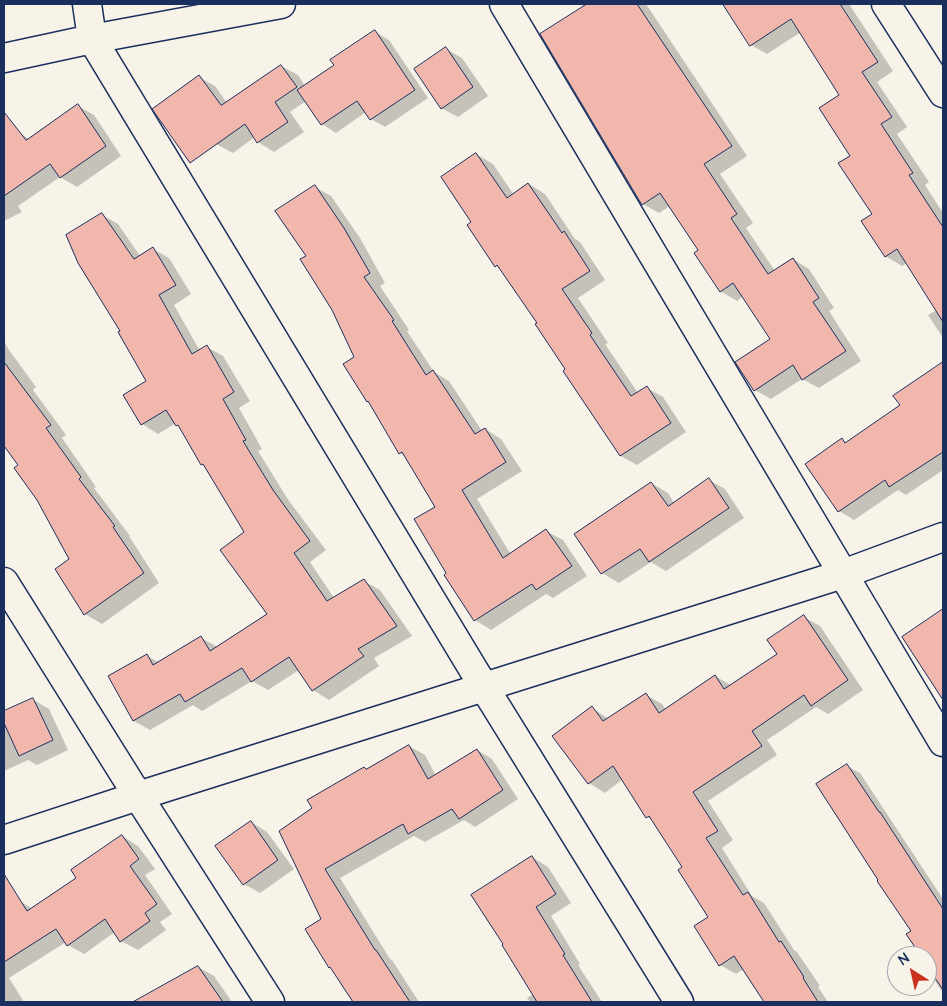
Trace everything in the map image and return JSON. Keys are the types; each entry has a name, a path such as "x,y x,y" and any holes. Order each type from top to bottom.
{"street":[{"path":"87,4 92,39 484,687 679,1002"},
{"path":"4,58 92,39 281,4"},
{"path":"504,4 943,742"},
{"path":"886,4 943,93"},
{"path":"4,840 843,574 943,537"},
{"path":"4,582 270,1002"}],"building":[{"path":"587,4 637,4 732,146 704,164 737,214 731,218 768,274 793,258 819,298 813,302 846,351 802,380 793,365 754,391 735,362 770,339 733,283 720,292 694,253 698,250 660,193 642,205 540,34"},
{"path":"723,4 840,4 878,62 862,72 892,117 881,124 913,173 909,175 943,227 943,322 897,249 885,257 861,221 872,214 838,163 850,156 819,108 839,95 791,19 750,46"},
{"path":"375,30 415,90 370,120 357,101 321,125 297,90 334,65 330,60"},
{"path":"446,47 473,87 441,109 414,69"},
{"path":"281,65 297,87 275,102 288,122 257,143 245,124 190,163 152,109 199,75 221,105"},
{"path":"78,104 106,146 60,178 50,164 4,196 4,112 26,140"},
{"path":"476,153 507,198 528,183 562,233 564,231 590,271 562,289 631,396 647,386 671,423 620,456 563,371 565,369 535,324 537,323 497,265 495,267 467,225 471,222 441,177"},
{"path":"315,185 344,228 370,273 364,277 394,320 392,321 426,375 433,370 475,434 485,428 506,462 462,490 503,558 546,529 572,566 536,590 532,584 474,621 444,575 446,573 414,519 435,507 402,452 399,454 368,401 343,364 354,357 332,310 300,259 306,256 275,211"},
{"path":"102,213 134,259 153,247 176,285 159,295 192,354 207,345 234,392 223,399 246,440 243,441 273,490 310,541 294,553 327,601 364,579 397,626 358,649 364,656 312,691 289,657 251,682 242,668 185,702 180,694 133,721 108,676 147,654 153,665 201,636 210,651 267,614 220,550 244,532 178,425 176,426 166,410 141,425 123,395 146,381 118,332 120,331 78,263 66,235"},
{"path":"4,362 51,425 46,428 81,477 79,479 115,526 113,527 144,573 84,615 55,569 69,559 37,500 14,468 18,465 4,446"},
{"path":"943,362 943,452 889,487 885,480 838,512 805,464 842,438 845,443 900,405 893,396"},
{"path":"709,478 729,508 649,562 640,549 601,574 574,534 651,482 668,506"},
{"path":"943,609 943,700 902,637"},
{"path":"804,615 848,680 811,706 804,695 752,731 762,746 693,792 718,831 706,838 743,895 748,892 779,942 781,941 804,977 818,1002 764,1002 734,956 719,966 694,926 708,917 678,870 682,867 649,816 646,818 613,766 588,784 552,736 592,706 603,721 646,693 659,713 715,675 724,689 777,654 767,640"},
{"path":"33,698 53,740 19,756 4,723 4,711"},
{"path":"409,745 428,779 477,749 503,790 459,819 452,809 408,834 403,824 325,869 410,1002 353,1002 305,929 321,919 279,831 312,808 307,800 364,767 366,769"},
{"path":"847,764 943,909 943,990 937,981 937,946 914,946 906,934 911,931 816,784"},
{"path":"251,821 278,860 243,885 215,846"},
{"path":"122,835 139,859 130,866 157,904 145,913 150,921 120,942 105,919 67,946 56,929 4,962 4,874 27,911 76,878 71,870"},
{"path":"532,856 556,894 536,907 592,1002 537,1002 503,944 471,895"},
{"path":"198,966 223,1002 133,1002"}]}
